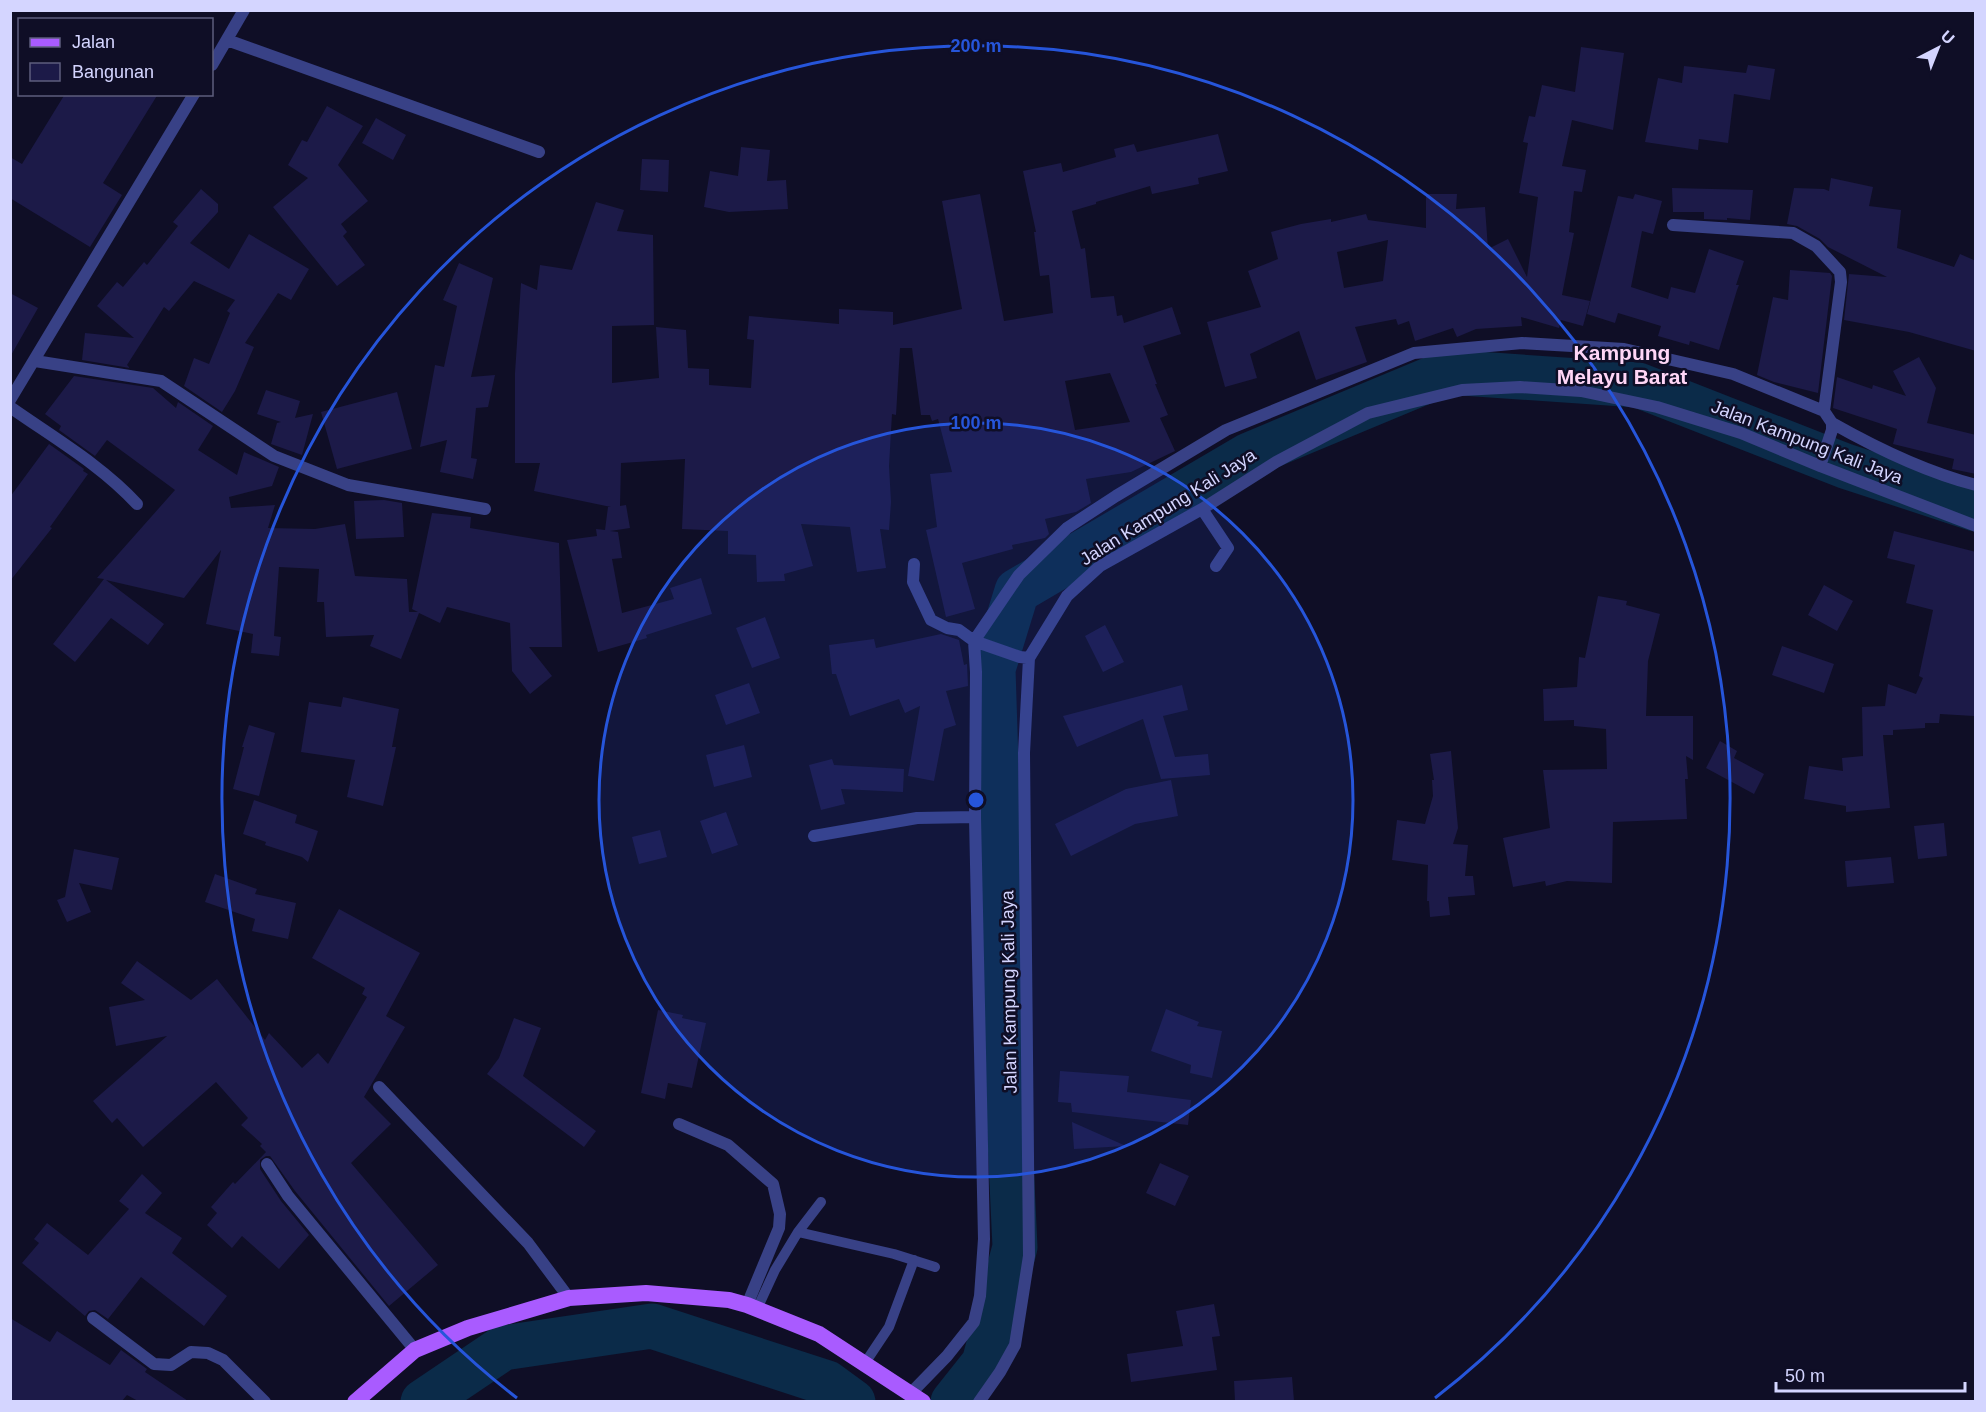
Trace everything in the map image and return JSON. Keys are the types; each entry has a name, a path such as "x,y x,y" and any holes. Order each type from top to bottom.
{"main road":[{"path":"354,1401 415,1350 468,1328 569,1298 646,1293 729,1300 752,1307 819,1334 919,1399"}],"street":[{"path":"213,63 244,10"},
{"path":"226,40 539,152"},
{"path":"10,400 193,96"},
{"path":"1673,225 1793,233 1816,246 1840,272 1841,282 1824,411 1832,426 1876,448 1950,478 1976,485"},
{"path":"919,1399 947,1356 974,1322 980,1296 984,1239 975,817 976,672 974,641 1018,575 1066,528 1226,430 1414,353 1522,343 1624,349 1733,374 1824,411"},
{"path":"34,362 161,381 274,456 348,484 484,509"},
{"name":"Jalan Kampung Kali Jaya","path":"979,1401 1000,1372 1015,1345 1029,1256 1024,658 1067,596 1100,566 1202,509 1276,462 1368,413 1462,390 1521,387 1581,391 1657,407 1741,433 1821,462 1976,526"},
{"path":"10,407 104,472 120,485 137,504"},
{"path":"1821,462 1832,426"},
{"path":"1202,509 1228,548 1216,566"},
{"path":"914,564 913,582 931,620 947,628 959,630 974,641 1024,658"},
{"path":"814,836 917,818 975,817"},
{"path":"379,1088 528,1243 569,1298"},
{"path":"680,1124 728,1145 773,1184 780,1214 779,1228 752,1307"},
{"path":"267,1164 288,1196 415,1350"},
{"path":"93,1318 154,1364 171,1365 190,1352 208,1353 223,1360 265,1401"}],"lane":[{"path":"752,1307 798,1232 821,1202"},
{"path":"798,1232 935,1267"},
{"path":"865,1363 889,1327 914,1260"}],"building":[{"path":"1581,47 1624,53 1613,130 1572,120 1562,166 1586,170 1582,192 1574,191 1569,232 1574,233 1562,295 1590,301 1583,326 1561,320 1559,328 1521,317 1522,326 1476,329 1457,337 1453,328 1415,341 1409,321 1398,325 1396,319 1355,327 1367,362 1316,380 1299,331 1250,354 1257,378 1225,387 1207,322 1261,307 1248,271 1278,259 1271,232 1301,224 1331,219 1331,222 1366,214 1368,220 1426,228 1426,194 1457,194 1456,209 1485,207 1488,249 1508,239 1527,277 1538,197 1519,193 1528,143 1523,142 1529,116 1535,117 1542,85 1575,92","holes":["1388,240 1383,281 1344,288 1337,252"]},
{"path":"1748,65 1775,69 1770,100 1734,94 1728,143 1699,139 1698,150 1645,142 1658,78 1682,83 1684,66 1746,73"},
{"path":"64,96 157,96 103,183 122,195 90,247 10,198 10,157 22,164"},
{"path":"327,106 363,126 338,165 368,201 341,224 347,232 343,236 365,265 337,286 273,207 308,178 288,165 302,140 307,142"},
{"path":"376,118 406,135 393,160 362,143"},
{"path":"1218,134 1228,171 1198,178 1199,184 1152,194 1150,186 1072,211 1081,249 1085,248 1091,298 1114,296 1117,316 1122,315 1124,323 1172,307 1181,334 1143,346 1168,415 1160,418 1175,451 1131,472 1086,479 1091,503 1076,512 1045,519 1049,534 1045,538 1012,545 1013,549 962,563 975,609 946,617 926,530 937,527 930,474 952,472 938,419 932,421 930,415 921,415 912,348 900,348 896,415 892,414 889,530 880,529 886,568 857,572 850,527 801,524 813,566 784,574 785,581 757,582 756,555 728,554 728,531 682,529 685,459 621,463 620,506 626,505 630,528 610,531 618,532 622,558 612,559 622,613 674,599 670,588 701,578 712,614 646,635 647,638 598,652 567,540 597,536 596,529 605,530 608,507 611,507 534,491 540,463 515,463 515,373 521,283 537,290 540,265 572,270 596,202 624,210 617,231 653,235 654,325 612,326 612,383 659,378 656,327 686,330 688,368 709,369 709,385 751,388 754,340 747,339 749,316 839,324 839,309 893,312 893,325 962,309 942,201 980,194 1004,321 1053,313 1049,275 1040,276 1034,232 1036,232 1023,171 1061,163 1063,172 1116,157 1114,149 1134,144 1137,152","holes":["1110,373 1130,422 1075,430 1065,381"]},
{"path":"741,147 770,150 767,181 786,180 788,209 729,212 704,207 710,171 738,176"},
{"path":"642,159 669,160 668,192 640,190"},
{"path":"1831,178 1873,187 1869,206 1901,210 1897,248 1954,267 1960,254 1976,261 1976,351 1909,332 1844,320 1849,274 1887,277 1828,247 1820,239 1797,226 1787,224 1794,188 1829,191"},
{"path":"1672,188 1753,190 1750,220 1704,219 1704,212 1673,212"},
{"path":"201,189 218,204 218,212 190,243 229,269 249,234 309,269 291,300 278,293 245,343 254,347 235,391 222,412 184,386 194,358 209,364 230,313 227,311 235,300 194,281 169,311 164,307 127,365 130,368 82,360 85,333 134,338 97,306 117,282 123,287 144,262 147,265 178,226 173,222"},
{"path":"1635,194 1662,201 1653,234 1642,231 1631,287 1668,299 1671,287 1695,293 1709,249 1744,261 1719,350 1690,341 1689,345 1658,336 1661,326 1618,313 1615,323 1587,314 1618,196 1633,199"},
{"path":"459,263 493,278 471,377 495,375 488,407 476,408 471,458 477,459 473,479 440,472 447,440 420,447 435,365 444,367 457,306 443,300"},
{"path":"1790,270 1830,273 1832,276 1818,393 1774,382 1757,375 1773,297 1788,300"},
{"path":"10,293 38,308 10,357"},
{"path":"1919,357 1936,388 1927,423 1976,435 1976,474 1952,469 1954,459 1893,444 1897,429 1833,408 1837,377 1872,389 1873,385 1906,396 1893,371"},
{"path":"74,376 153,388 176,408 178,402 213,426 198,450 237,475 244,452 279,467 272,486 229,497 231,508 275,505 268,528 315,529 345,524 355,576 407,579 409,612 418,612 412,609 432,513 471,517 470,528 559,543 562,647 529,647 552,676 530,694 512,671 510,623 447,607 440,623 419,613 401,659 370,646 374,635 326,637 324,602 317,602 319,569 279,567 274,636 281,637 279,656 251,653 253,634 206,624 221,550 184,598 106,580 164,624 148,645 111,618 75,662 53,644 104,579 97,578 175,490 107,440 95,456 59,430 61,426 45,414"},
{"path":"266,390 300,401 295,418 313,414 302,455 271,444 277,423 281,422 257,414"},
{"path":"397,392 412,449 337,469 321,412"},
{"path":"49,444 88,474 50,527 52,528 10,581 10,497"},
{"path":"384,500 402,503 404,537 356,539 354,501"},
{"path":"1894,531 1976,552 1974,716 1940,714 1939,723 1925,723 1925,728 1893,730 1893,735 1883,735 1890,808 1846,812 1846,806 1804,799 1809,766 1843,771 1842,758 1863,756 1862,707 1885,706 1888,684 1916,694 1923,678 1919,676 1933,610 1906,603 1915,565 1887,558"},
{"path":"1824,585 1853,601 1837,631 1808,615"},
{"path":"1598,596 1627,601 1626,605 1660,614 1648,661 1646,716 1693,716 1693,760 1686,756 1687,819 1613,822 1612,883 1567,881 1546,886 1545,881 1513,887 1503,838 1550,828 1543,770 1607,769 1606,729 1574,726 1574,720 1544,721 1543,689 1577,687 1579,657 1585,658"},
{"path":"765,617 780,658 752,668 736,628"},
{"path":"1105,625 1124,662 1103,672 1085,636"},
{"path":"941,634 959,640 964,665 967,664 968,686 946,691 956,725 944,729 934,781 908,776 920,706 905,713 899,699 850,716 836,674 832,674 829,645 874,639 876,648"},
{"path":"1782,646 1834,664 1824,693 1772,675"},
{"path":"749,683 760,713 726,725 715,695"},
{"path":"1182,685 1188,710 1163,716 1175,757 1208,754 1210,775 1161,779 1143,719 1077,747 1063,716"},
{"path":"343,697 399,709 392,747 396,747 383,806 347,797 355,760 301,752 309,702 341,707"},
{"path":"249,725 275,733 259,796 233,789"},
{"path":"1720,741 1737,751 1734,758 1764,774 1754,794 1706,768"},
{"path":"744,745 752,777 714,787 706,755"},
{"path":"1451,751 1458,828 1453,844 1468,845 1465,876 1473,876 1475,895 1448,897 1450,915 1430,917 1429,901 1427,901 1428,865 1392,860 1397,820 1425,824 1433,796 1432,780 1434,780 1430,754"},
{"path":"832,759 834,765 904,769 903,792 841,789 845,804 821,810 809,765"},
{"path":"1171,780 1178,816 1135,824 1071,856 1055,824 1126,789"},
{"path":"254,800 297,815 295,823 318,831 308,862 302,857 265,845 266,842 243,834"},
{"path":"726,812 738,845 712,854 700,821"},
{"path":"1944,823 1947,856 1918,859 1914,826"},
{"path":"660,830 667,857 639,864 632,837"},
{"path":"74,849 119,858 112,890 79,883 91,912 67,922 57,900 65,897"},
{"path":"1891,857 1894,883 1847,887 1845,861"},
{"path":"215,874 257,889 255,894 296,903 288,939 252,931 255,919 205,902"},
{"path":"339,909 420,953 386,1016 405,1027 364,1097 391,1124 351,1163 438,1265 389,1306 295,1191 270,1156 260,1160 260,1169 281,1201 309,1235 279,1269 242,1236 232,1248 207,1225 217,1213 211,1207 233,1182 235,1184 266,1152 260,1146 262,1144 241,1125 248,1118 216,1082 143,1147 117,1118 112,1123 93,1101 167,1036 116,1046 109,1007 145,1000 121,983 137,961 191,1000 217,979 265,1040 269,1033 302,1068 318,1053 328,1064 367,997 362,994 365,988 312,958"},
{"path":"1166,1009 1199,1022 1197,1026 1222,1031 1212,1078 1190,1073 1191,1065 1151,1051"},
{"path":"658,1010 706,1023 692,1088 668,1083 665,1099 641,1093"},
{"path":"514,1018 541,1028 523,1076 596,1131 584,1147 487,1074 499,1058"},
{"path":"1060,1071 1129,1076 1127,1092 1191,1100 1188,1125 1072,1112 1071,1103 1058,1102"},
{"path":"1072,1122 1126,1146 1074,1149"},
{"path":"1160,1163 1189,1176 1175,1206 1146,1193"},
{"path":"142,1174 162,1193 145,1213 182,1238 172,1253 227,1296 204,1326 141,1277 108,1319 95,1310 89,1311 85,1316 22,1263 39,1243 34,1239 47,1223 88,1255 129,1209 119,1201"},
{"path":"1214,1304 1220,1336 1212,1337 1217,1370 1131,1382 1127,1354 1183,1346 1176,1311"},
{"path":"10,1318 50,1342 57,1331 110,1365 121,1350 147,1369 145,1372 188,1401 138,1401 127,1395 122,1401 10,1401"},
{"path":"1292,1377 1294,1401 1235,1401 1234,1381"}],"waterway":[{"path":"953,1402 984,1363 1015,1247 1004,1012 993,669 1017,591 1249,455 1448,372 1638,385 1845,466 1976,509"},
{"path":"423,1402 503,1348 652,1326 827,1383 853,1402"}],"district":[{"name":"Kampung Melayu Barat","path":"1622,365"}]}
